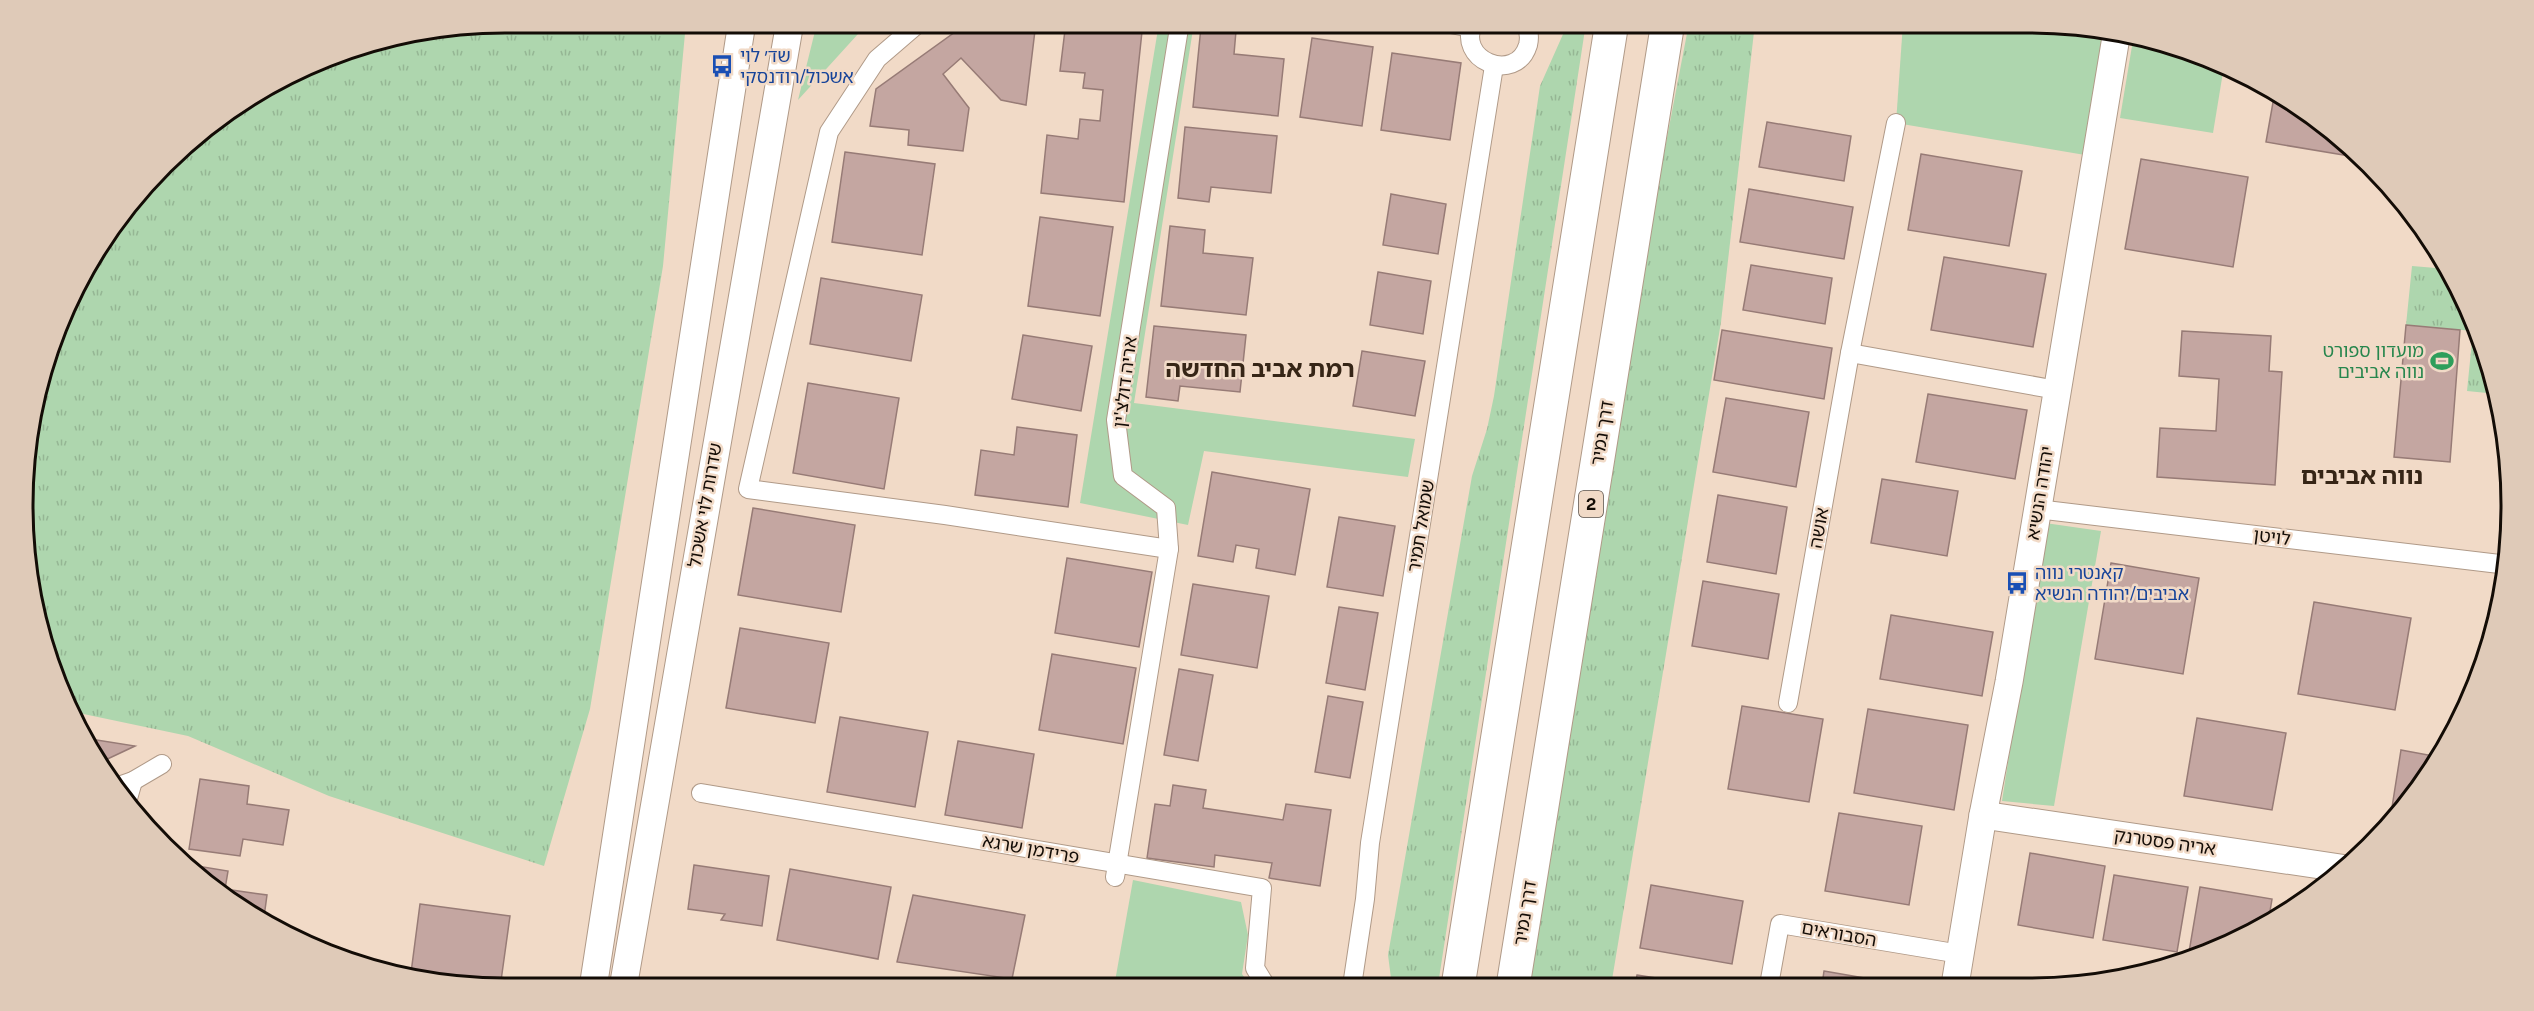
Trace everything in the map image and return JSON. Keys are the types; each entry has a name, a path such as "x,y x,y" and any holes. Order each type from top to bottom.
{"highway":[{"path":"1459,978 1610,33"},
{"name":"דרך נמיר","path":"1514,978 1666,33"}],"street":[{"name":"שדרות לוי אשכול","path":"595,978 740,33"},
{"name":"שדרות לוי אשכול","path":"625,978 788,33"},
{"path":"907,33 877,59 829,132 748,489 945,515 1169,549"},
{"name":"אריה דולצ'ין","path":"1117,870 1169,549 1166,508 1123,476 1116,420 1178,33"},
{"path":"1471,33 1472,48 1478,57 1494,66 1514,63 1522,56 1530,38 1529,33"},
{"name":"יהודה הנשיא","path":"1956,978 1983,815 2009,682 2115,41"},
{"name":"שמואל תמיר","path":"1353,978 1372,831 1494,66"},
{"name":"אושה","path":"1788,703 1850,353 1896,123"},
{"path":"1850,353 2057,390"},
{"name":"לויטן","path":"2037,509 2497,564"},
{"path":"124,784 162,764"},
{"name":"פרידמן שרגא","path":"701,792 1117,870 1262,888 1255,968 1261,978"},
{"name":"אריה פסטרנק","path":"1983,815 2333,867"},
{"name":"הסבוראים","path":"1770,978 1780,924 1960,954"}],"green space":[{"path":"685,33 663,266 590,709 544,866 329,796 188,736 82,714 69,686 49,628 37,567 33,506 34,475 42,413 49,383 69,325 96,269 113,243 150,194 171,171 218,131 269,96 354,58 413,42 475,34"},
{"path":"815,33 860,33 858,34 798,100"},
{"path":"1157,33 1192,33 1134,403 1415,439 1408,477 1204,451 1188,525 1080,503"},
{"path":"1564,33 1584,33 1439,978 1391,978 1388,955 1472,476 1487,429 1494,396 1540,86"},
{"path":"1687,33 1754,33 1721,322 1612,978 1529,978 1633,315"},
{"path":"1902,33 2059,34 2106,40 2085,155 1896,123"},
{"path":"2132,45 2180,58 2222,75 2213,133 2120,118"},
{"path":"2412,266 2437,268 2467,330 2406,325"},
{"path":"2472,343 2487,393 2467,391"},
{"path":"2045,523 2101,531 2054,806 2002,801"},
{"path":"1133,880 1241,902 1248,935 1242,974 1245,978 1116,978"}],"building":[{"path":"954,33 1035,33 1026,105 1001,100 961,58 943,74 969,108 963,151 908,145 909,130 870,126 876,89"},
{"path":"1065,33 1142,33 1124,202 1041,193 1047,135 1078,139 1080,119 1100,121 1103,90 1083,88 1085,73 1060,71"},
{"path":"1200,33 1236,33 1234,54 1284,59 1278,116 1193,107"},
{"path":"1312,38 1373,47 1362,126 1300,117"},
{"path":"1392,53 1461,63 1450,140 1381,130"},
{"path":"2273,101 2346,155 2266,142"},
{"path":"1767,122 1851,136 1844,181 1759,167"},
{"path":"1185,127 1277,136 1271,193 1211,187 1209,202 1178,198"},
{"path":"845,152 935,164 922,255 832,242"},
{"path":"1921,154 2022,171 2009,246 1908,230"},
{"path":"2141,159 2248,177 2233,267 2125,249"},
{"path":"1749,189 1853,207 1844,259 1740,242"},
{"path":"1391,194 1446,204 1438,254 1383,245"},
{"path":"1040,217 1113,227 1100,316 1028,306"},
{"path":"1170,226 1205,230 1203,253 1253,258 1246,315 1161,306"},
{"path":"1944,257 2046,274 2033,347 1931,330"},
{"path":"1751,265 1832,278 1825,324 1743,310"},
{"path":"1378,272 1431,281 1423,334 1370,325"},
{"path":"821,278 922,295 911,361 810,344"},
{"path":"2406,325 2460,330 2450,462 2394,457"},
{"path":"1154,326 1246,335 1240,392 1180,386 1178,401 1146,397"},
{"path":"1722,330 1832,348 1824,399 1714,380"},
{"path":"2182,331 2271,336 2269,371 2282,372 2275,485 2157,477 2160,428 2216,431 2219,379 2179,376"},
{"path":"1023,335 1092,346 1081,411 1012,399"},
{"path":"1362,351 1425,361 1415,416 1353,406"},
{"path":"808,383 899,398 884,489 793,473"},
{"path":"1928,394 2027,410 2015,479 1916,462"},
{"path":"1726,398 1809,412 1796,487 1713,472"},
{"path":"1017,427 1077,435 1068,507 975,495 981,450 1014,455"},
{"path":"1212,472 1310,489 1295,575 1256,568 1259,549 1236,545 1233,562 1198,556"},
{"path":"1882,479 1958,491 1947,556 1871,543"},
{"path":"1718,495 1787,507 1776,574 1707,562"},
{"path":"753,508 855,525 841,612 738,595"},
{"path":"1339,517 1395,526 1383,596 1327,587"},
{"path":"1067,558 1152,572 1139,647 1055,633"},
{"path":"2111,563 2199,578 2183,674 2095,659"},
{"path":"1703,581 1779,594 1768,659 1692,646"},
{"path":"1193,584 1269,596 1257,668 1181,655"},
{"path":"2314,602 2411,618 2395,710 2298,694"},
{"path":"1339,607 1378,613 1365,690 1326,683"},
{"path":"1891,615 1993,632 1982,696 1880,679"},
{"path":"740,628 829,643 815,723 726,708"},
{"path":"1052,654 1136,668 1123,744 1039,730"},
{"path":"1179,669 1213,675 1198,761 1164,755"},
{"path":"1328,696 1363,702 1350,778 1315,772"},
{"path":"1742,706 1823,719 1809,802 1728,789"},
{"path":"1868,709 1968,725 1954,810 1854,793"},
{"path":"840,717 928,732 915,807 827,792"},
{"path":"2197,718 2286,733 2272,810 2184,796"},
{"path":"95,740 135,746 107,759"},
{"path":"958,741 1034,754 1022,828 945,815"},
{"path":"2401,750 2429,755 2403,793 2392,807"},
{"path":"200,779 249,786 247,804 289,810 283,845 243,839 240,856 189,849"},
{"path":"1173,785 1206,790 1203,808 1283,820 1286,804 1331,810 1320,886 1269,878 1272,863 1215,855 1214,867 1147,858 1155,804 1170,806"},
{"path":"1839,813 1922,826 1909,905 1825,891"},
{"path":"2030,853 2105,866 2093,938 2018,925"},
{"path":"694,865 769,876 762,926 721,920 725,914 688,909"},
{"path":"201,867 228,871 226,885"},
{"path":"790,869 891,887 878,959 777,940"},
{"path":"2114,875 2188,887 2177,952 2103,940"},
{"path":"1651,885 1743,901 1732,964 1640,948"},
{"path":"2200,887 2272,899 2270,912 2265,915 2189,949"},
{"path":"232,890 267,895 265,912"},
{"path":"913,895 1025,915 1012,978 897,962"},
{"path":"420,904 510,916 501,978 444,974 412,969"},
{"path":"1824,971 1864,978 1823,978"},
{"path":"1637,975 1656,978 1636,978"}],"place":[{"name":"שד׳ לוי אשכול/רודנסקי","path":"722,66"},
{"name":"מועדון ספורט נווה אביבים","path":"2442,361"},
{"name":"קאנטרי נווה אביבים/יהודה הנשיא","path":"2017,583"}],"district":[{"name":"רמת אביב החדשה","path":"1260,369"},
{"name":"נווה אביבים","path":"2362,476"}]}
